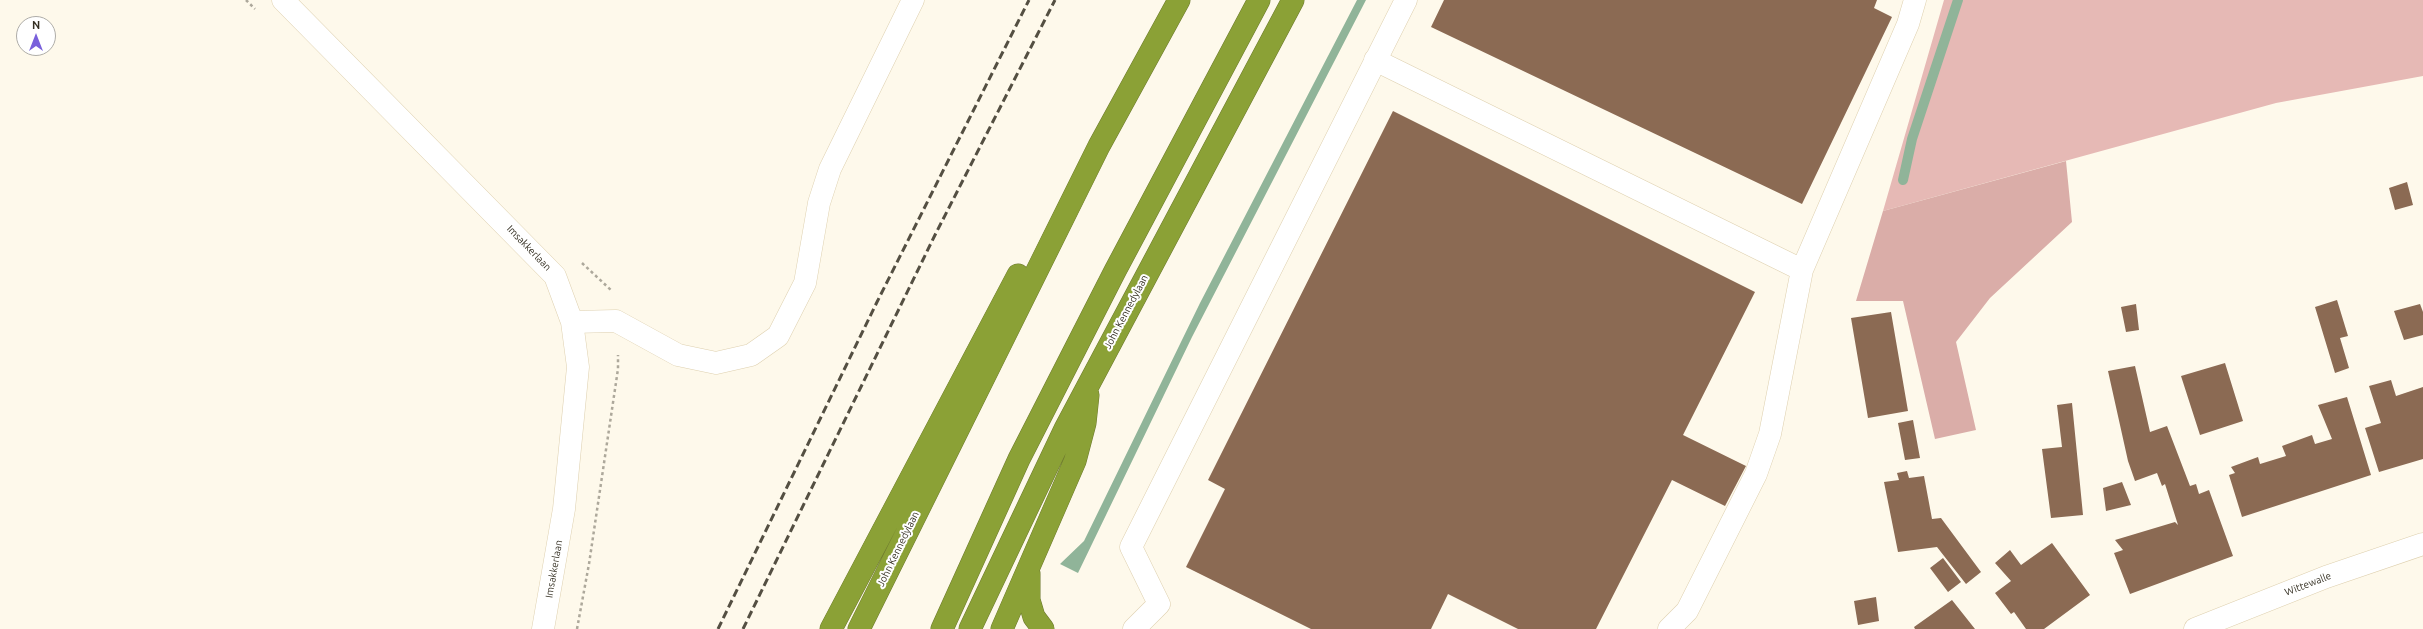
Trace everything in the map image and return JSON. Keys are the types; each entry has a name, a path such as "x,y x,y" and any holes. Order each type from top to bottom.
{"highway":[{"name":"John Kennedylaan","path":"859,629 1099,146 1179,0"},
{"path":"942,629 1019,459 1119,264 1259,0"},
{"name":"John Kennedylaan","path":"970,629 1065,429 1294,0"},
{"path":"831,629 1019,272 1099,146"},
{"path":"1002,629 1075,461 1085,423 1089,384"},
{"path":"1029,569 1029,600 1034,617 1043,629"}],"street":[{"name":"Imsakkerlaan","path":"283,0 555,276 572,322 578,367 564,509 543,629"},
{"path":"572,322 616,321 678,355 716,362 751,355 778,336 805,283 818,203 830,169 913,0"},
{"path":"1134,629 1159,604 1130,547 1406,0"},
{"path":"1669,629 1687,612 1756,474 1770,434 1802,270 1908,24 1915,0"},
{"path":"1375,60 1802,270"},
{"name":"Wittewalle","path":"2195,629 2326,577 2423,544"}],"path":[{"path":"577,629 589,564 618,369"}],"shaded area":[{"path":"1357,0 1366,0 1192,337 1078,573 1060,564 1084,541 1200,303"},
{"path":"1944,0 2423,0 2423,76 2276,103 1883,211"},
{"path":"2066,161 2072,222 1990,298 1956,342 1976,430 1935,439 1903,301 1856,301 1883,211"}],"building":[{"path":"1444,0 1877,0 1874,8 1892,17 1802,204 1431,27"},
{"path":"1393,111 1755,292 1683,435 1746,466 1725,506 1672,480 1596,629 1518,629 1448,594 1431,629 1311,629 1186,567 1225,489 1208,480"},
{"path":"2407,182 2413,205 2395,210 2389,188"},
{"path":"2337,300 2348,336 2340,338 2349,368 2335,373 2315,307"},
{"path":"2136,304 2139,330 2126,332 2121,307"},
{"path":"2420,304 2423,312 2423,335 2404,340 2394,311"},
{"path":"1891,312 1908,411 1868,418 1851,318"},
{"path":"2225,363 2243,421 2200,435 2181,376"},
{"path":"2135,366 2150,432 2167,426 2190,486 2196,484 2199,494 2209,490 2233,556 2130,594 2114,553 2123,550 2115,540 2175,522 2178,525 2165,484 2162,486 2157,473 2135,481 2128,461 2108,371"},
{"path":"2391,380 2396,396 2423,387 2423,459 2379,472 2365,428 2381,423 2369,386"},
{"path":"2347,397 2371,475 2242,517 2229,475 2235,473 2231,467 2258,457 2260,464 2286,456 2282,446 2312,435 2315,444 2332,439 2318,405"},
{"path":"2072,403 2083,515 2051,518 2042,449 2062,447 2057,405"},
{"path":"1913,420 1920,458 1905,460 1898,423"},
{"path":"1907,471 1909,478 1924,476 1932,519 1941,518 1981,572 1966,584 1937,547 1898,552 1884,482 1899,480 1897,473"},
{"path":"2122,482 2131,505 2106,511 2103,488"},
{"path":"2052,543 2090,595 2044,629 2026,629 2014,612 2011,614 1995,593 2011,581 1995,563 2010,550 2021,565"},
{"path":"1943,558 1961,582 1948,592 1930,568"},
{"path":"1876,597 1879,621 1858,625 1854,601"},
{"path":"1952,600 1975,629 1915,629 1914,627"}],"waterway":[{"path":"1903,180 1912,139 1958,0"}],"railway":[{"path":"718,629 877,302 1029,0"},
{"path":"743,629 935,235 1055,0"}]}
